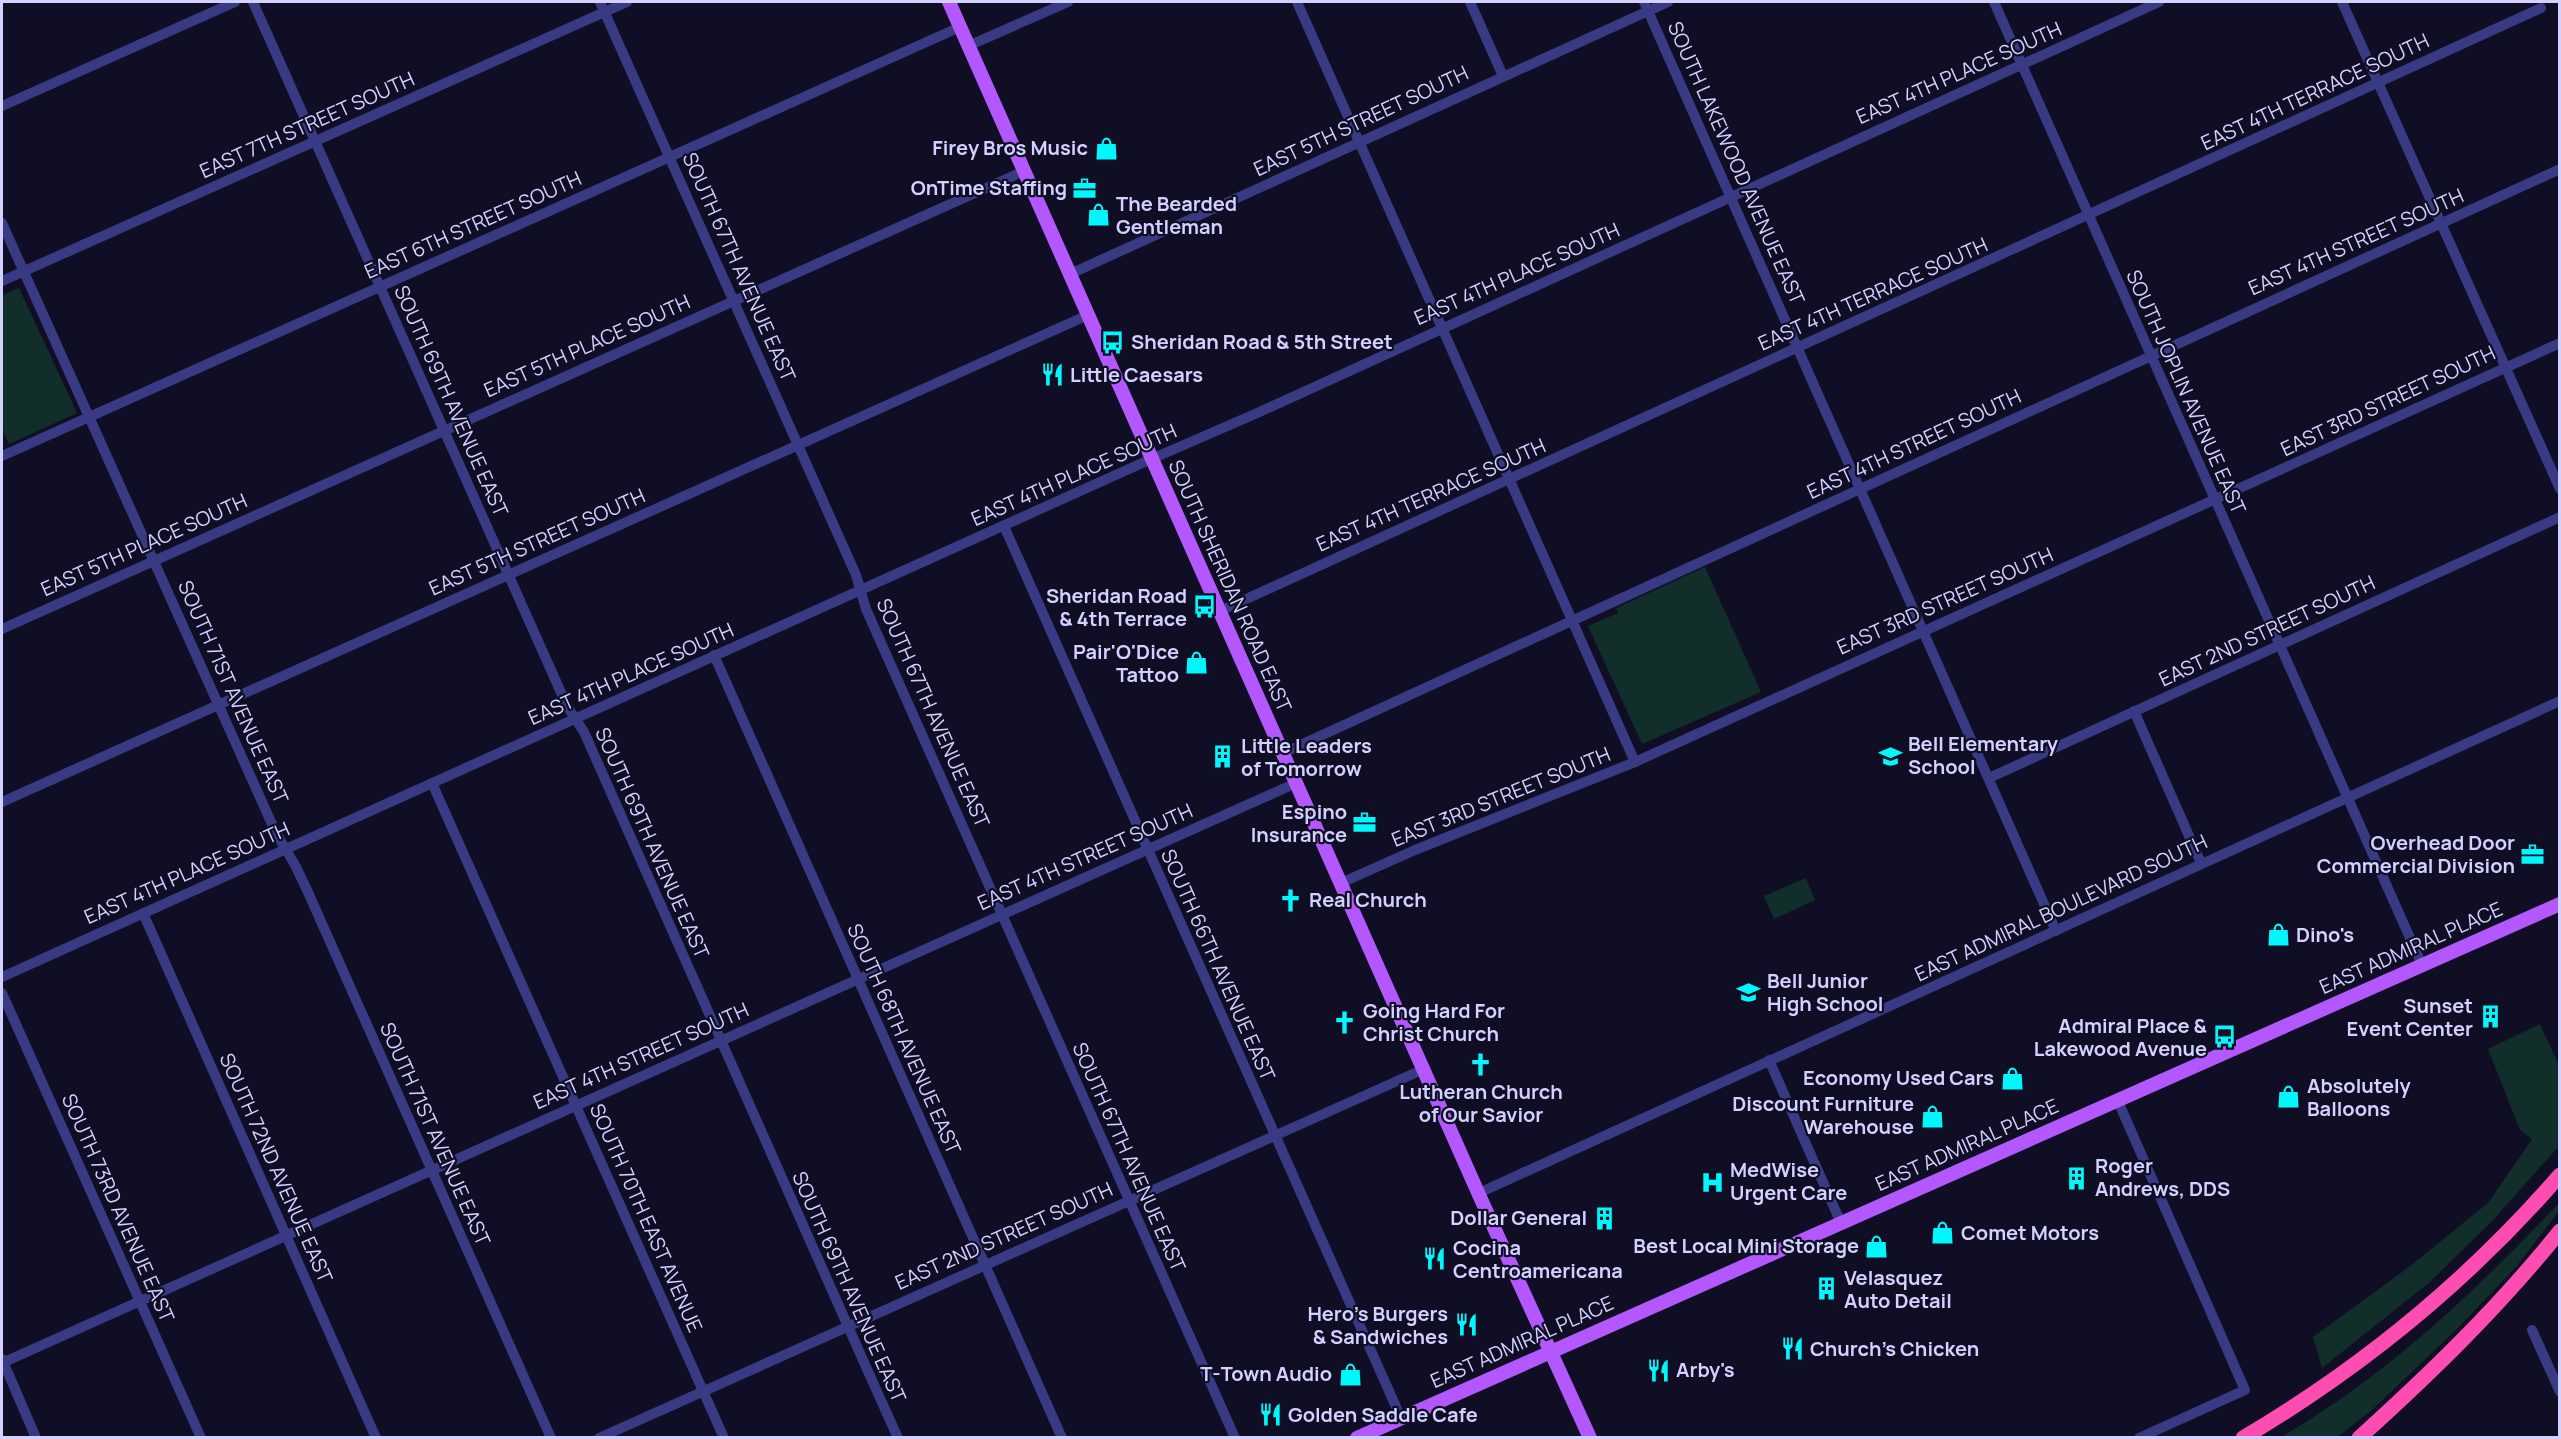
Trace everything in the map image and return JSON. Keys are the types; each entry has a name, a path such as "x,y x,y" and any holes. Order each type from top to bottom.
{"highway":[{"path":"2243,1437 2288,1411 2403,1329 2455,1284 2511,1228 2559,1174"},
{"path":"2360,1437 2468,1335 2522,1278 2559,1232"}],"main road":[{"name":"SOUTH SHERIDAN ROAD EAST","path":"949,2 1479,1193 1590,1437"},
{"name":"EAST ADMIRAL PLACE","path":"1357,1437 2559,904"}],"street":[{"path":"2,106 235,2"},
{"name":"SOUTH 69TH AVENUE EAST","path":"253,2 567,706 584,732 722,1041 783,1185 898,1437"},
{"name":"EAST 7TH STREET SOUTH","path":"2,281 315,141 602,7 627,2"},
{"path":"968,46 1068,2"},
{"path":"1297,2 1635,762"},
{"path":"1470,2 1503,76"},
{"name":"EAST 5TH STREET SOUTH","path":"1070,274 1503,76 1646,6 1668,2"},
{"name":"SOUTH JOPLIN AVENUE EAST","path":"1994,2 2422,965"},
{"name":"EAST 4TH PLACE SOUTH","path":"2,977 714,655 861,591 2159,2"},
{"path":"2342,2 2559,489"},
{"name":"SOUTH LAKEWOOD AVENUE EAST","path":"1646,6 2056,931"},
{"name":"SOUTH 67TH AVENUE EAST","path":"602,7 671,156 856,575 866,609 1235,1437"},
{"name":"EAST 4TH TERRACE SOUTH","path":"1220,611 2541,8"},
{"name":"EAST 6TH STREET SOUTH","path":"2,456 960,27"},
{"name":"EAST 4TH STREET SOUTH","path":"1283,753 2559,169"},
{"name":"EAST 5TH PLACE SOUTH","path":"2,628 1024,171"},
{"name":"SOUTH 71ST AVENUE EAST","path":"2,223 276,832 307,890 551,1437"},
{"name":"EAST 5TH STREET SOUTH","path":"2,802 1088,315"},
{"name":"EAST 3RD STREET SOUTH","path":"1341,883 1415,850 1635,762 2559,343"},
{"name":"EAST 2ND STREET SOUTH","path":"1989,778 2559,518"},
{"name":"SOUTH 66TH AVENUE EAST","path":"1004,526 1401,1418"},
{"name":"SOUTH 68TH AVENUE EAST","path":"714,655 1062,1437"},
{"name":"EAST ADMIRAL BOULEVARD SOUTH","path":"1479,1193 2559,701"},
{"path":"2134,711 2201,864"},
{"name":"SOUTH 70TH EAST AVENUE","path":"432,783 724,1437"},
{"name":"EAST 4TH STREET SOUTH","path":"2,1361 1296,783"},
{"name":"SOUTH 72ND AVENUE EAST","path":"143,913 376,1437"},
{"name":"SOUTH 73RD AVENUE EAST","path":"2,993 201,1437"},
{"path":"1769,1060 1841,1223"},
{"name":"EAST 2ND STREET SOUTH","path":"599,1437 1424,1069"},
{"path":"2117,1099 2245,1390 2139,1437"},
{"path":"2532,1330 2559,1392"},
{"path":"2,1361 36,1437"}],"green space":[{"path":"19,288 77,413 9,444 2,428 2,295"},
{"path":"1705,567 1761,692 1642,744 1588,626 1618,613 1616,608"},
{"path":"1806,878 1815,900 1774,919 1764,896"},
{"path":"2540,1024 2559,1065 2559,1146 2494,1219 2430,1282 2322,1368 2313,1337 2409,1267 2488,1203 2532,1139 2520,1130 2488,1049"},
{"path":"2559,1203 2559,1211 2516,1267 2458,1328 2373,1409 2338,1437 2281,1437 2357,1387 2428,1330 2462,1300"}],"place":[{"name":"Firey Bros Music","path":"1106,148"},
{"name":"OnTime Staffing","path":"1085,188"},
{"name":"The Bearded Gentleman","path":"1098,215"},
{"name":"Sheridan Road & 5th Street","path":"1113,342"},
{"name":"Little Caesars","path":"1052,375"},
{"name":"Sheridan Road & 4th Terrace","path":"1205,607"},
{"name":"Pair'O'Dice Tattoo","path":"1197,663"},
{"name":"Bell Elementary School","path":"1890,756"},
{"name":"Little Leaders of Tomorrow","path":"1223,757"},
{"name":"Espino Insurance","path":"1365,823"},
{"name":"Overhead Door Commercial Division","path":"2533,854"},
{"name":"Real Church","path":"1291,900"},
{"name":"Dino's","path":"2278,935"},
{"name":"Bell Junior High School","path":"1749,992"},
{"name":"Sunset Event Center","path":"2491,1017"},
{"name":"Going Hard For Christ Church","path":"1345,1022"},
{"name":"Admiral Place & Lakewood Avenue","path":"2225,1037"},
{"name":"Lutheran Church of Our Savior","path":"1481,1065"},
{"name":"Economy Used Cars","path":"2012,1078"},
{"name":"Absolutely Balloons","path":"2289,1097"},
{"name":"Discount Furniture Warehouse","path":"1932,1116"},
{"name":"Roger Andrews, DDS","path":"2077,1178"},
{"name":"MedWise Urgent Care","path":"1712,1182"},
{"name":"Dollar General","path":"1605,1218"},
{"name":"Comet Motors","path":"1943,1233"},
{"name":"Best Local Mini Storage","path":"1877,1246"},
{"name":"Cocina Centroamericana","path":"1435,1259"},
{"name":"Velasquez Auto Detail","path":"1826,1289"},
{"name":"Hero's Burgers & Sandwiches","path":"1466,1325"},
{"name":"Church's Chicken","path":"1792,1349"},
{"name":"Arby's","path":"1658,1370"},
{"name":"T-Town Audio","path":"1350,1374"},
{"name":"Golden Saddle Cafe","path":"1270,1415"}]}
